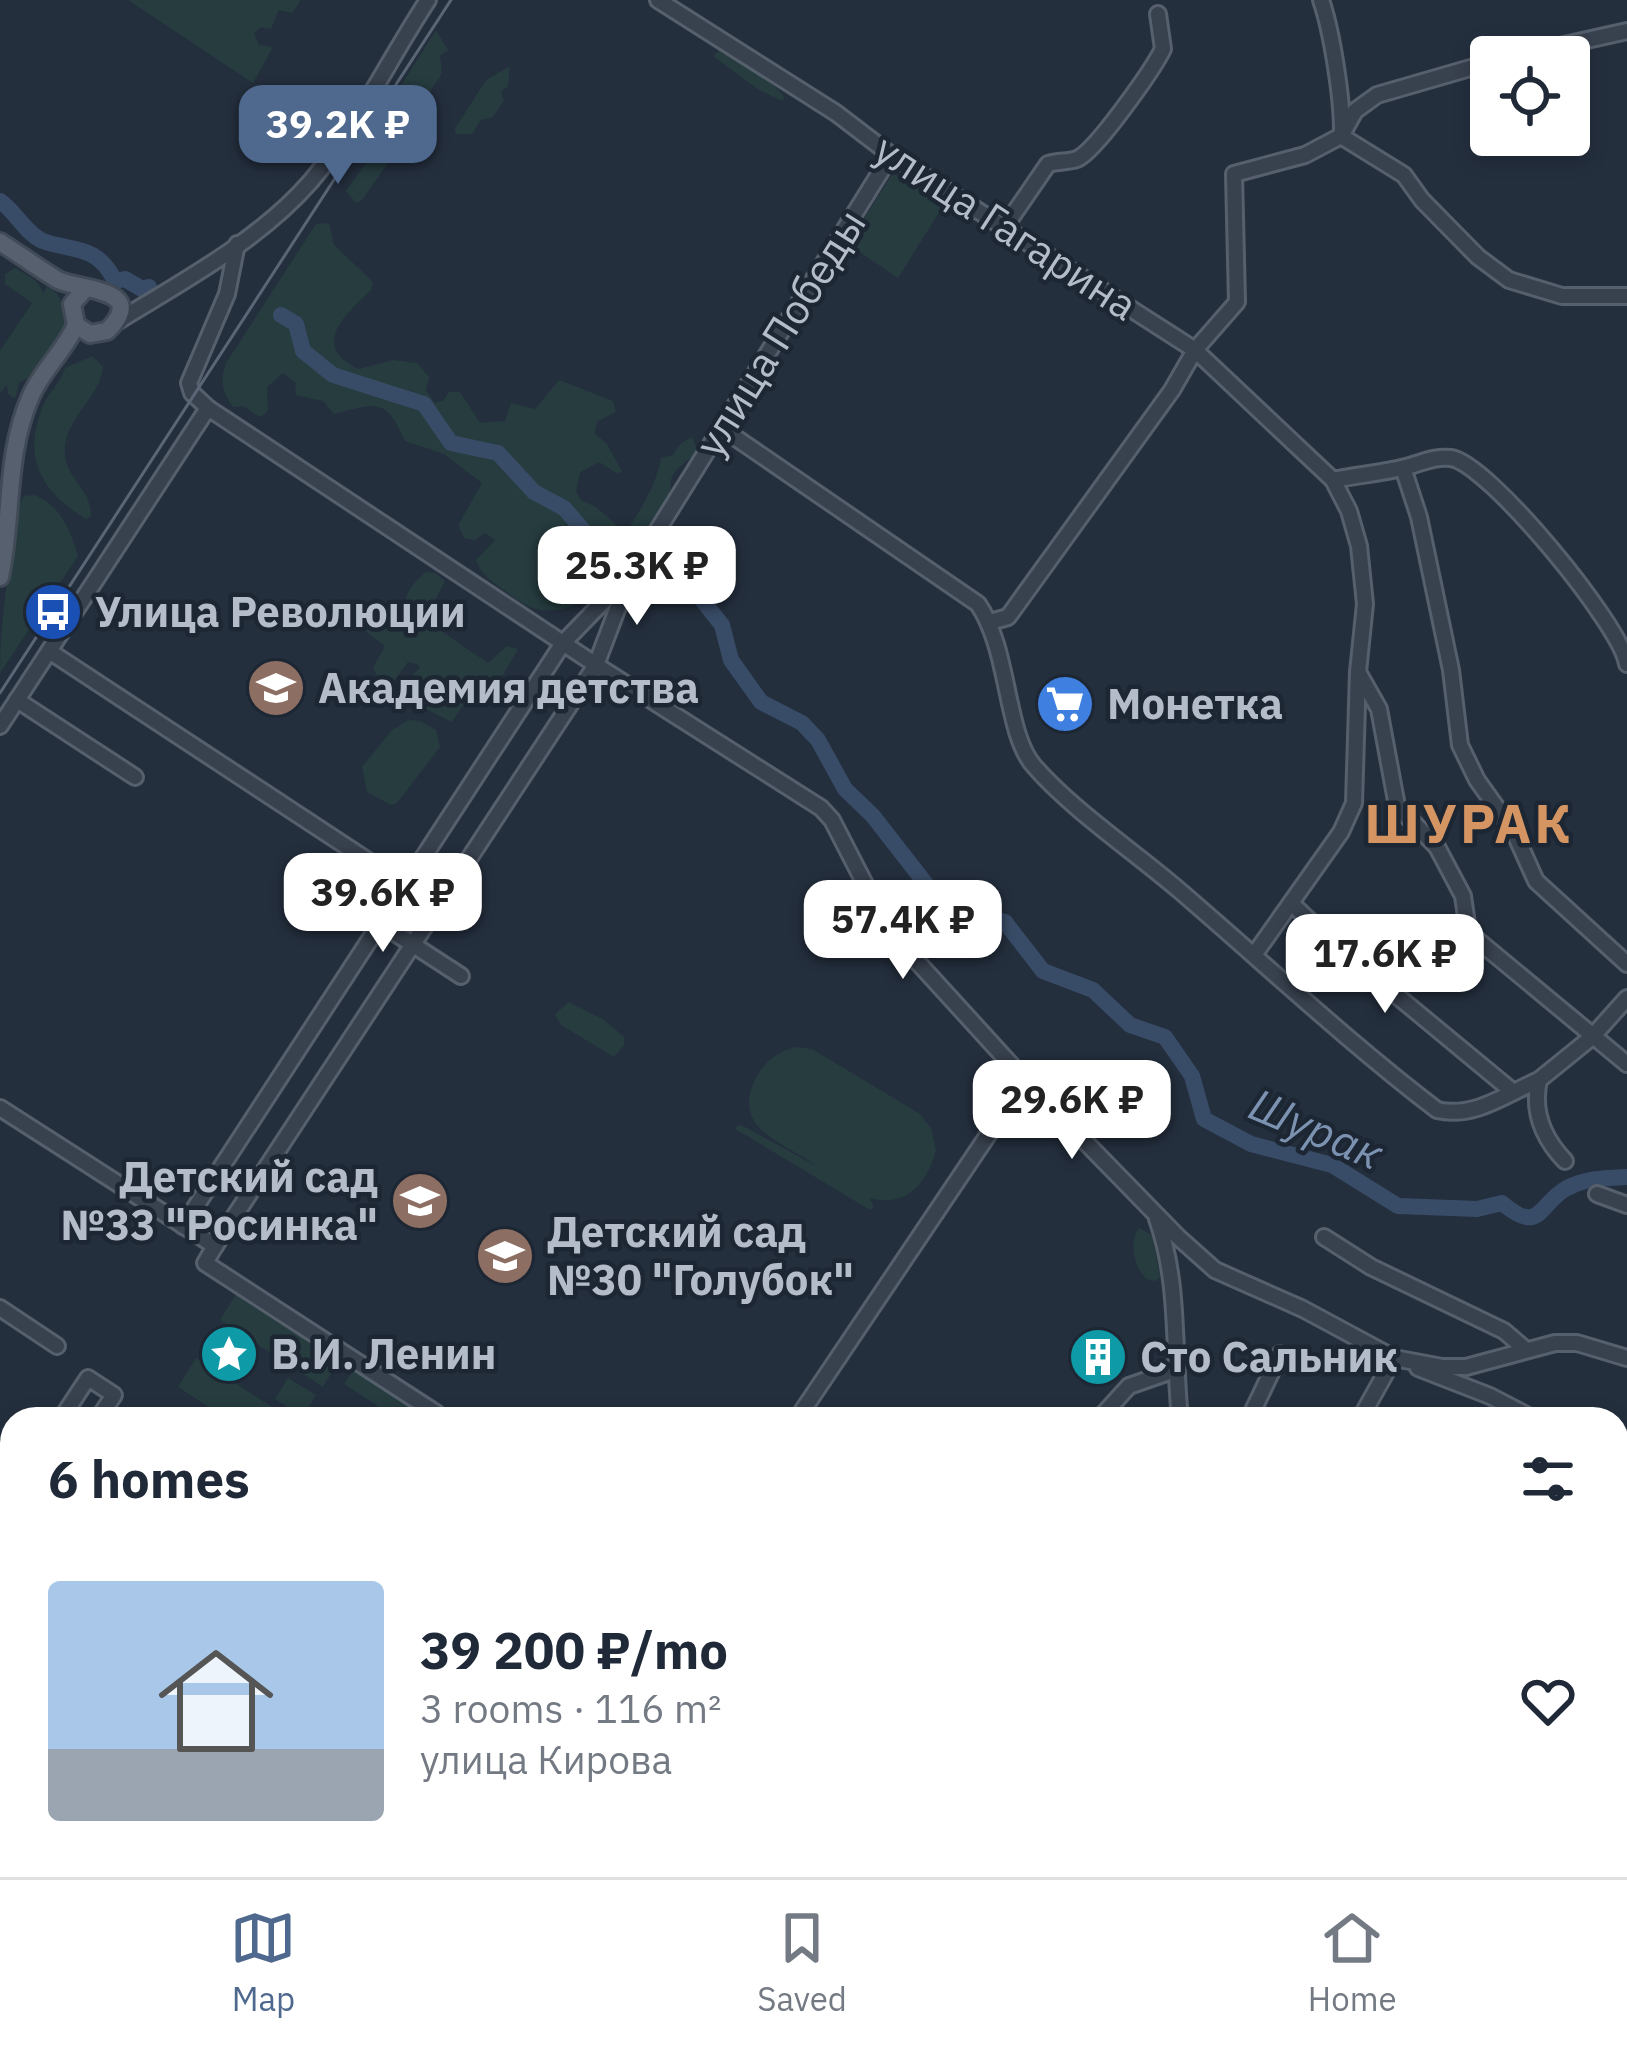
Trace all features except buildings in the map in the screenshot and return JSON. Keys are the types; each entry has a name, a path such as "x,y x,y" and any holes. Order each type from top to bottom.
{"main road":[{"path":"0,242 62,282 112,294 118,309 115,323 51,366"},
{"path":"0,577 13,450 28,400 76,325 62,282"},
{"path":"72,304 86,288"},
{"path":"76,325 97,334"}],"street":[{"path":"115,323 237,244 286,206 330,158 428,0"},
{"name":"улица Гагарина","path":"658,0 1195,350 1334,480"},
{"path":"1321,0 1328,17 1342,111 1341,136"},
{"path":"1004,228 1048,164 1075,160 1087,152 1130,99 1163,49 1158,14"},
{"path":"1590,39 1627,31"},
{"path":"990,622 1008,617 1172,390 1195,350 1237,302 1234,174 1305,155 1341,136 1355,111 1377,95 1470,68"},
{"path":"1341,136 1404,175 1478,257 1509,280 1562,296 1627,296"},
{"name":"улица Победы","path":"215,1246 596,665 631,573 891,154"},
{"path":"237,244 227,294 189,383 192,393 208,408 821,808 902,945 1025,1080 1215,1270 1303,1309 1394,1358 1511,1407"},
{"path":"112,294 133,300 163,294"},
{"path":"0,725 208,408"},
{"path":"720,427 968,595 990,622 1021,740 1032,764 1437,1110 1458,1115 1539,1080 1592,1037 1627,998"},
{"path":"1253,955 1342,832 1354,803 1365,604 1359,546 1334,480 1450,458 1486,478 1575,578 1624,648 1627,664"},
{"path":"1403,468 1420,517 1451,670 1460,745 1514,832 1536,881 1627,964"},
{"name":"улица Победы","path":"183,1226 563,643 631,573"},
{"path":"49,651 370,862"},
{"path":"1358,672 1379,709 1397,806 1437,847 1463,896 1467,924 1476,939 1627,1064"},
{"path":"17,700 135,777"},
{"path":"332,892 461,976"},
{"path":"1291,903 1512,1091"},
{"path":"805,1407 1025,1080"},
{"path":"1539,1080 1541,1127 1565,1161"},
{"path":"0,1108 215,1246 205,1263 427,1407"},
{"path":"1597,1194 1627,1205"},
{"path":"1153,1209 1165,1241 1174,1294 1179,1407"},
{"path":"1324,1237 1371,1268 1504,1331 1525,1349"},
{"path":"0,1308 57,1346"},
{"path":"1394,1358 1442,1367 1466,1366 1525,1349 1577,1343 1627,1358"},
{"path":"1256,1407 1280,1354"},
{"path":"1367,1407 1394,1358"},
{"path":"1110,1407 1129,1386 1174,1370"},
{"path":"69,1407 88,1378 114,1395 106,1407"}],"green space":[{"path":"128,0 300,2 292,13 279,10 271,29 261,27 254,33 259,45 273,47 253,83"},
{"path":"436,30 448,50 440,56 442,73 409,123 402,143 356,203 346,191 376,149 375,144 358,161 365,143 374,124 379,123 386,132 398,122 401,105 392,100"},
{"path":"719,51 767,78 784,96 783,101 759,90 713,56"},
{"path":"510,66 508,86 501,92 504,100 493,117 481,120 472,134 456,134 486,80"},
{"path":"893,173 943,206 898,278 848,244"},
{"path":"329,223 334,245 373,282 337,329 336,349 343,359 358,369 393,360 417,363 429,377 426,391 435,403 449,392 460,392 480,423 505,421 511,403 535,409 559,380 613,401 616,412 598,421 594,433 607,444 622,472 599,462 580,472 576,491 581,500 620,528 630,526 640,509 661,458 673,455 692,437 697,449 673,476 670,497 622,563 582,601 559,610 535,608 485,575 476,560 495,540 485,533 475,540 464,538 458,525 482,483 444,454 405,441 384,409 369,406 334,414 323,401 296,395 295,382 283,373 267,387 268,411 260,417 243,406 233,407 223,386 226,363 316,224"},
{"path":"15,268 35,280 44,293 46,286 56,293 66,325 32,376 19,383 15,399 7,385 0,393 0,351 32,303 5,284 5,274"},
{"path":"92,356 103,366 101,376 65,445 68,466 90,506 91,516 86,519 48,486 34,444 42,408 65,368"},
{"path":"34,495 58,512 78,556 0,673 20,503 24,496"},
{"path":"426,572 445,581 425,620 488,663 507,646 518,649 497,685 476,685 452,722 398,695 401,685 420,668 417,664 408,662 394,681 379,681 373,667 385,646 366,632 372,618 379,617 400,630 408,628 407,595"},
{"path":"409,720 436,730 440,747 391,805 367,792 362,767 392,730"},
{"path":"569,1002 604,1020 624,1037 614,1057 561,1025 555,1014"},
{"path":"795,1047 812,1049 920,1114 931,1128 936,1150 927,1173 913,1190 894,1200 870,1198 874,1208 870,1210 734,1128 747,1128 818,1167 764,1132 750,1109 750,1094 761,1070 773,1057"},
{"path":"1139,1228 1152,1235 1160,1277 1155,1281 1146,1279 1136,1261 1133,1247"},
{"path":"238,1291 341,1357 323,1387 220,1320"},
{"path":"196,1358 272,1407 209,1407 178,1387"},
{"path":"356,1365 422,1407 379,1407 344,1384"},
{"path":"288,1378 316,1395 309,1407 287,1407 275,1399"}],"waterway":[{"name":"Шурак","path":"0,201 37,238 92,255 115,281 125,279 142,289 149,287"},
{"name":"Шурак","path":"281,315 296,324 303,351 333,375 424,404 451,443 498,453 534,492 564,508 589,537 627,542"},
{"name":"Шурак","path":"658,562 688,582 722,625 731,660 761,702 802,723 818,740 845,789 873,816 950,915 976,914 1005,922 1043,971 1093,990 1130,1025 1165,1037 1192,1076 1204,1119 1251,1144 1332,1165 1398,1206 1477,1209 1502,1203 1532,1217 1574,1185 1627,1177"}],"tram line":[{"path":"0,693 451,0"}],"place":[{"name":"Улица Революции","path":"53,612"},
{"name":"Академия детства","path":"276,688"},
{"name":"Монетка","path":"1065,704"},
{"name":"Детский сад №33 \"Росинка\"","path":"420,1201"},
{"name":"Детский сад №30 \"Голубок\"","path":"505,1256"},
{"name":"В.И. Ленин","path":"229,1354"},
{"name":"Сто Сальник","path":"1098,1357"}],"district":[{"name":"ШУРАК","path":"1469,824"}]}
